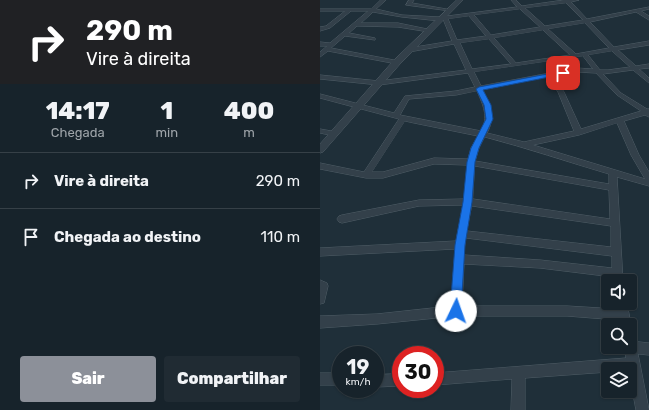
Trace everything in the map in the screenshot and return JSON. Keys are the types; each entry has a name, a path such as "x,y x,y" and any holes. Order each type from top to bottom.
{"street":[{"path":"320,55 384,0"},
{"path":"412,0 408,4 450,10"},
{"path":"320,150 397,62 460,0"},
{"path":"513,0 575,56"},
{"path":"320,10 374,10 402,16 442,18 577,0"},
{"path":"567,1 613,49 649,81"},
{"path":"409,50 545,29 649,8"},
{"path":"320,29 328,27 351,9"},
{"path":"637,11 649,18"},
{"path":"470,14 515,65"},
{"path":"442,18 465,58 470,72 487,105 489,113 487,126 482,134 471,162 468,202 460,245 456,311"},
{"path":"357,24 398,25 429,30"},
{"path":"344,34 373,39"},
{"path":"320,77 379,83 470,72 649,43"},
{"path":"320,44 397,62"},
{"path":"584,54 619,94 648,113"},
{"path":"366,175 400,117 406,98 479,89 576,70 598,71 635,69 649,66"},
{"path":"549,75 561,92 579,133"},
{"path":"320,96 358,107 525,145 649,183"},
{"path":"525,145 579,133 648,113"},
{"path":"620,121 635,155 649,179"},
{"path":"320,131 334,134"},
{"path":"320,166 366,175 390,174 434,161 448,160 471,162 613,188"},
{"path":"613,173 618,274"},
{"path":"342,219 419,203 468,202 616,223"},
{"path":"462,234 617,252"},
{"path":"320,252 460,245"},
{"path":"459,259 540,264 601,274"},
{"path":"320,285 323,286 320,299"},
{"path":"320,322 377,319 456,311 567,311 611,318"},
{"path":"637,348 649,349"},
{"path":"444,378 601,367"},
{"path":"518,410 519,374"},
{"path":"320,379 332,379"},
{"path":"637,382 643,410"}],"route":[{"path":"456,311 460,245 468,202 471,162 475,148 487,126 489,119 487,105 479,89 563,73"}]}
